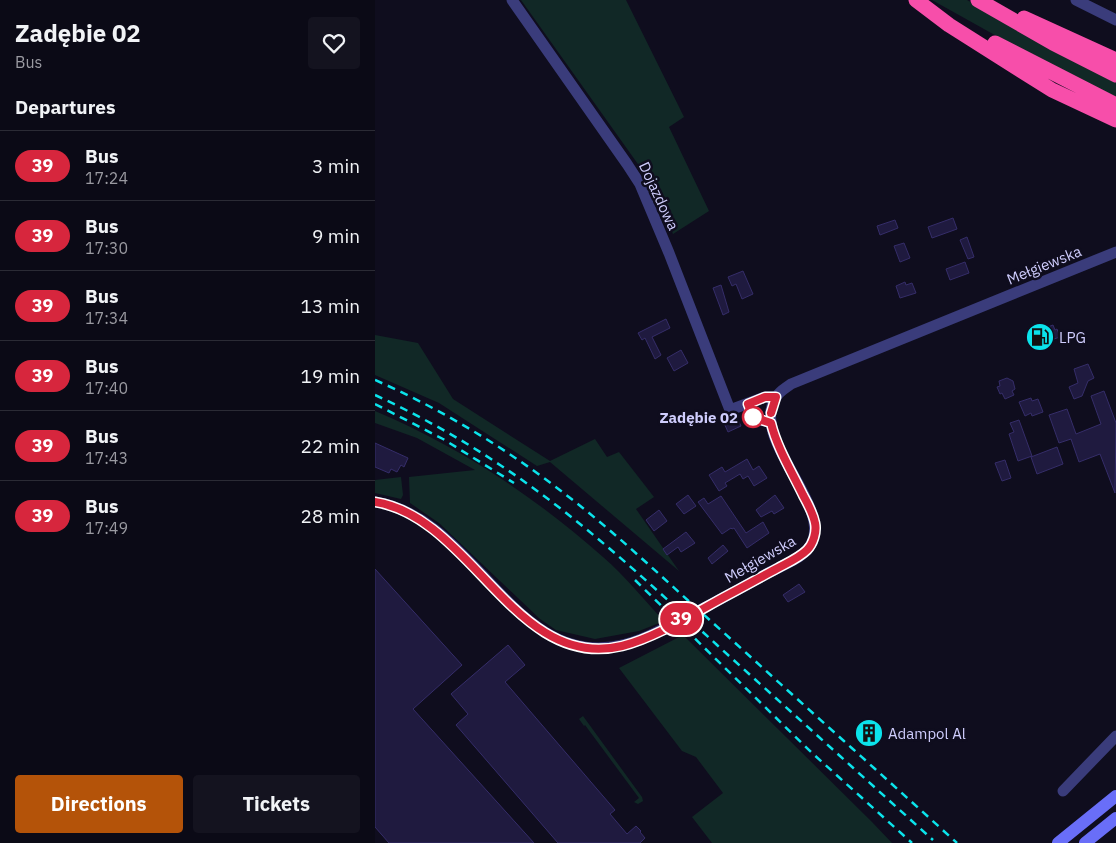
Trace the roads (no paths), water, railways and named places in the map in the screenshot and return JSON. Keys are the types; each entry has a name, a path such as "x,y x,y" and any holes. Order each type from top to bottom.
{"highway":[{"path":"916,0 949,25 1052,90 1116,120"},
{"path":"920,0 1012,52 1116,105"},
{"path":"979,0 1046,26 1116,60"},
{"path":"979,0 1116,76"}],"main road":[{"path":"1058,843 1116,796"},
{"path":"1085,843 1116,818"}],"street":[{"name":"Dojazdowa","path":"512,0 640,184 669,252 730,410 748,404"},
{"path":"1076,0 1116,20"},
{"name":"Mełgiewska","path":"375,502 403,510 437,531 514,608 541,630 582,646 607,648 622,646 647,637 677,622 749,584 807,550 814,537 816,525 781,451 771,423 773,404 776,397 791,384 1116,252"},
{"path":"771,423 753,417 748,404 765,397 776,397"},
{"path":"1063,791 1116,736"}],"railway":[{"path":"375,380 425,404 474,431 543,477 585,510 645,561 957,843"},
{"path":"375,395 470,445 558,506 639,574 933,840"},
{"path":"375,404 443,439 514,483"},
{"path":"635,580 811,752 912,843"}],"place":[{"name":"LPG","path":"1040,337"},
{"name":"Zadębie 02","path":"753,417"},
{"name":"Adampol Al","path":"869,733"}]}
